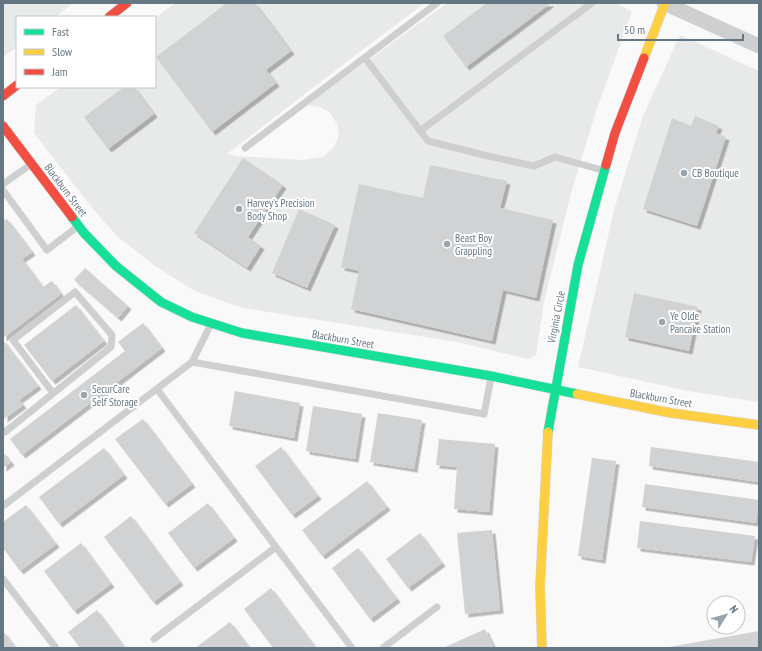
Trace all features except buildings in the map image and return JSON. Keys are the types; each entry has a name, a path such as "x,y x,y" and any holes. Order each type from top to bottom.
{"street":[{"path":"110,16 127,3"},
{"path":"665,3 759,46"},
{"name":"Virginia Circle","path":"542,648 540,586 548,434 554,390 578,265 604,171 615,133 665,3"},
{"path":"3,96 16,87"},
{"name":"Blackburn Street","path":"3,126 79,226 116,266 161,302 192,317 242,333 492,376 671,413 759,425"}],"lane":[{"path":"245,148 438,3"},
{"path":"420,131 592,3"},
{"path":"365,58 428,141 534,166 555,157 604,171"},
{"path":"3,184 31,164"},
{"path":"3,190 47,250 79,226"},
{"path":"3,430 4,432 111,347 112,335 75,292 13,340 53,393"},
{"path":"3,506 192,362 211,323"},
{"path":"192,362 484,414 492,376"},
{"path":"157,389 352,648"},
{"path":"154,639 276,547"},
{"path":"3,579 56,648"},
{"path":"383,648 437,607"}],"shaded area":[{"path":"3,3 73,3 56,16 16,16 16,48 3,57"},
{"path":"175,3 425,3 227,154 302,160 323,157 334,147 339,136 337,124 330,113 320,107 307,105 447,3 616,3 632,12 596,111 570,197 544,302 536,355 528,359 457,342 243,308 195,291 155,266 118,237 93,209 34,133 36,105 60,88 156,88 156,17"},
{"path":"680,35 759,71 759,402 688,391 578,367 614,210 643,116"}],"traffic: fast":[{"path":"548,432 578,265 606,165"},
{"path":"72,217 84,233 116,266 161,302 192,317 242,333 491,376 577,394"}],"traffic: slow":[{"path":"644,58 665,3"},
{"path":"577,394 671,413 759,425"},
{"path":"542,648 540,587 548,432"}],"traffic: jam":[{"path":"110,16 127,3"},
{"path":"606,165 615,133 644,58"},
{"path":"3,96 16,86"},
{"path":"3,126 72,217"}],"place":[{"name":"CB Boutique","path":"684,173"},
{"name":"Harvey's Precision Body Shop","path":"239,209"},
{"name":"Beast Boy Grappling","path":"447,244"},
{"name":"Ye Olde Pancake Station","path":"662,322"},
{"name":"SecurCare Self Storage","path":"84,395"}]}
